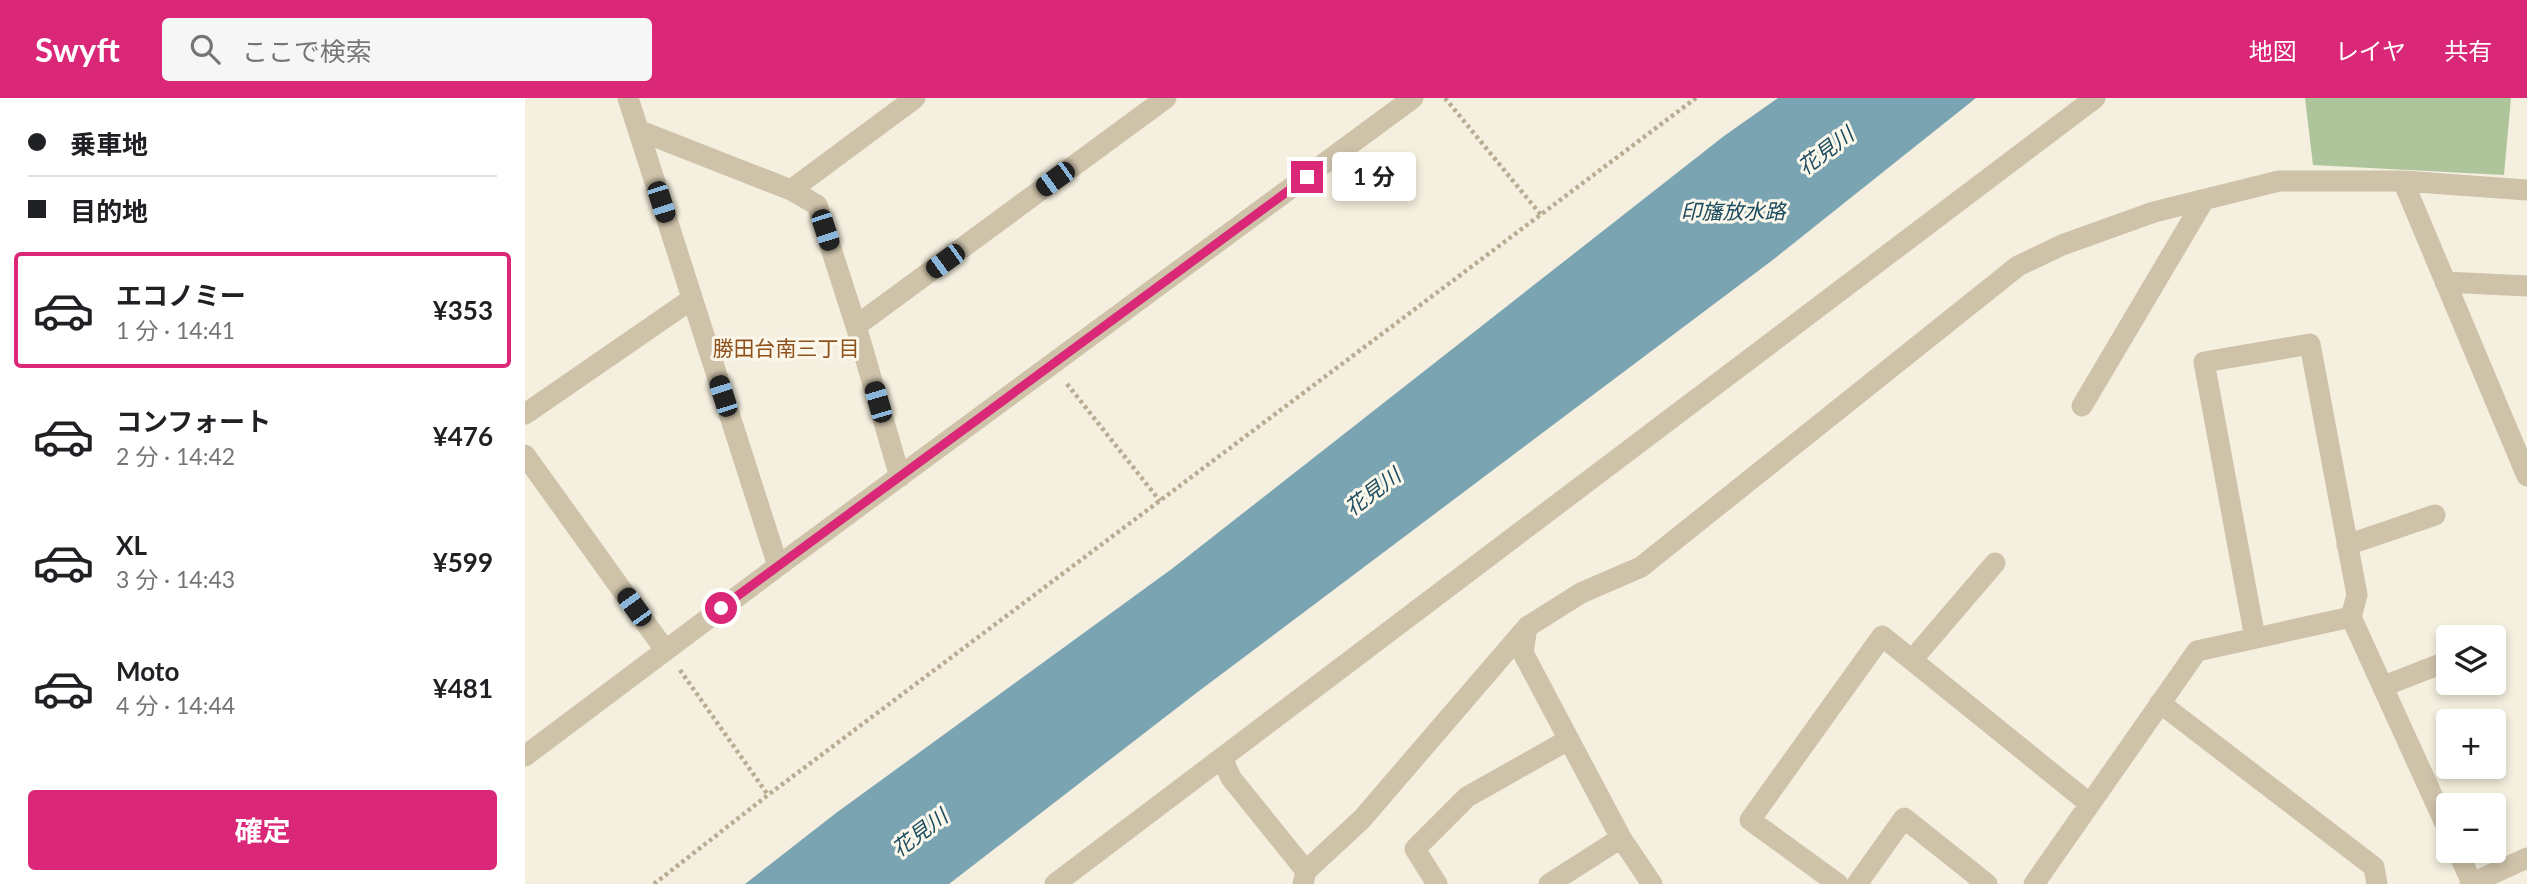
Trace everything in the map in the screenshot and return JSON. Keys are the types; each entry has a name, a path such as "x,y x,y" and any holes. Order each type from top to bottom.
{"street":[{"path":"628,98 778,566"},
{"path":"791,190 915,98"},
{"path":"856,326 1166,98"},
{"path":"529,744 665,650 1413,98"},
{"path":"1055,884 2095,98"},
{"path":"638,130 791,190 817,205 900,477"},
{"path":"1221,758 1231,778 1304,877 1362,819 1527,628 1581,593 1641,567 2018,266 2062,245 2154,212 2279,181 2403,181 2527,190"},
{"path":"2403,181 2527,476"},
{"path":"2082,406 2204,200"},
{"path":"2445,282 2527,286"},
{"path":"525,414 692,299"},
{"path":"2255,638 2204,362 2310,344 2357,595 2351,617 2436,803"},
{"path":"525,455 665,650"},
{"path":"2347,545 2435,516"},
{"path":"1912,660 1995,563"},
{"path":"2034,884 2197,651 2351,617"},
{"path":"1527,628 1523,653 1621,838 1652,884"},
{"path":"1838,884 1750,820 1882,636 2090,804"},
{"path":"2384,686 2436,666"},
{"path":"2160,703 2374,867 2377,884"},
{"path":"1437,884 1415,849 1467,797 1568,740"},
{"path":"1857,884 1904,818 1987,884"},
{"path":"1549,884 1621,838"},
{"path":"2462,863 2471,884 2527,858"}],"path":[{"path":"1445,98 1541,215"},
{"path":"654,884 768,795 1696,98"},
{"path":"1051,365 1160,501"},
{"path":"665,650 768,795"}],"green space":[{"path":"2305,98 2511,98 2504,175 2313,165"}],"water":[{"name":"印旛放水路","path":"1778,98 1976,98 1774,259 1195,694 949,884 745,884 836,813 1173,568 1724,136"}],"district":[{"name":"勝田台南三丁目","path":"786,347"}],"route":[{"path":"721,608 1307,177"}],"water label":[{"name":"花見川","path":"1825,150"},
{"name":"花見川","path":"1372,491"},
{"name":"花見川","path":"919,832"}]}
